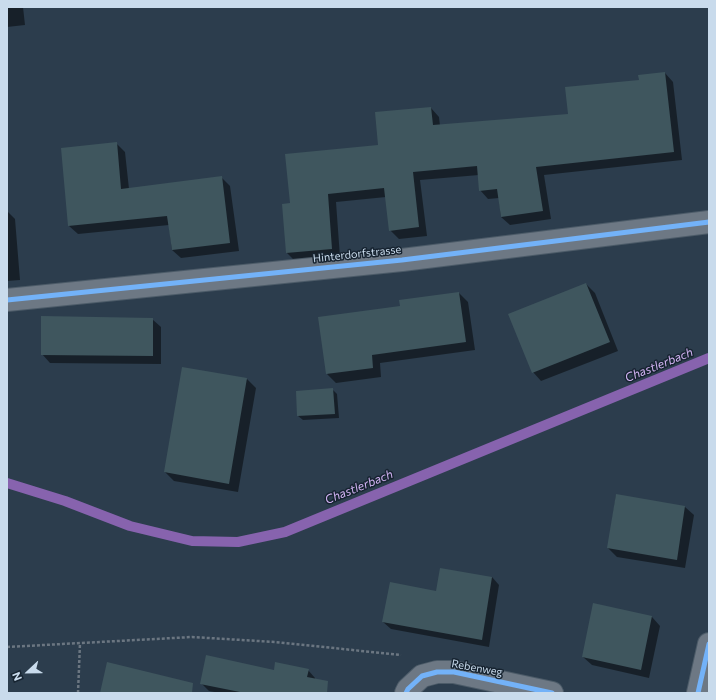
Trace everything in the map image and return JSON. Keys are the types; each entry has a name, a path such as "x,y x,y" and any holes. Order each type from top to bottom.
{"street":[{"name":"Hinterdorfstrasse","path":"7,300 402,260 709,222"},
{"path":"698,693 709,644"},
{"name":"Rebenweg","path":"422,676 437,672 454,672 552,693"},
{"path":"406,693 408,689 422,676"}],"path":[{"path":"7,647 192,637 275,642 401,655 422,676"},
{"path":"78,693 80,643"}],"building":[{"path":"665,72 674,152 536,167 543,211 501,217 497,189 479,191 477,166 413,172 419,227 389,231 384,188 328,194 332,249 286,253 282,204 290,203 285,154 378,145 375,112 431,107 433,125 568,114 565,87 639,80 638,75"},
{"path":"117,142 121,189 222,176 230,243 172,250 167,216 68,226 61,148"},
{"path":"586,283 610,342 532,373 508,314"},
{"path":"459,292 466,342 372,355 373,368 326,374 318,317 400,306 399,300"},
{"path":"41,316 153,318 153,356 41,355"},
{"path":"182,367 247,378 229,484 164,472"},
{"path":"333,388 335,414 297,416 296,391"},
{"path":"616,494 685,506 677,560 607,548"},
{"path":"440,568 492,577 482,640 382,622 390,582 436,591"},
{"path":"593,603 652,616 641,670 582,657"},
{"path":"206,655 274,670 275,662 309,669 307,677 328,681 327,693 245,693 200,684"},
{"path":"107,662 193,683 192,693 100,693"}],"waterway":[{"name":"Chastlerbach","path":"7,483 65,501 130,526 192,541 238,542 285,532 709,358"}],"cycle path":[{"path":"7,300 402,260 709,222"},
{"path":"698,693 709,644"},
{"path":"406,693 408,689 422,676 437,672 454,672 552,693"}]}
